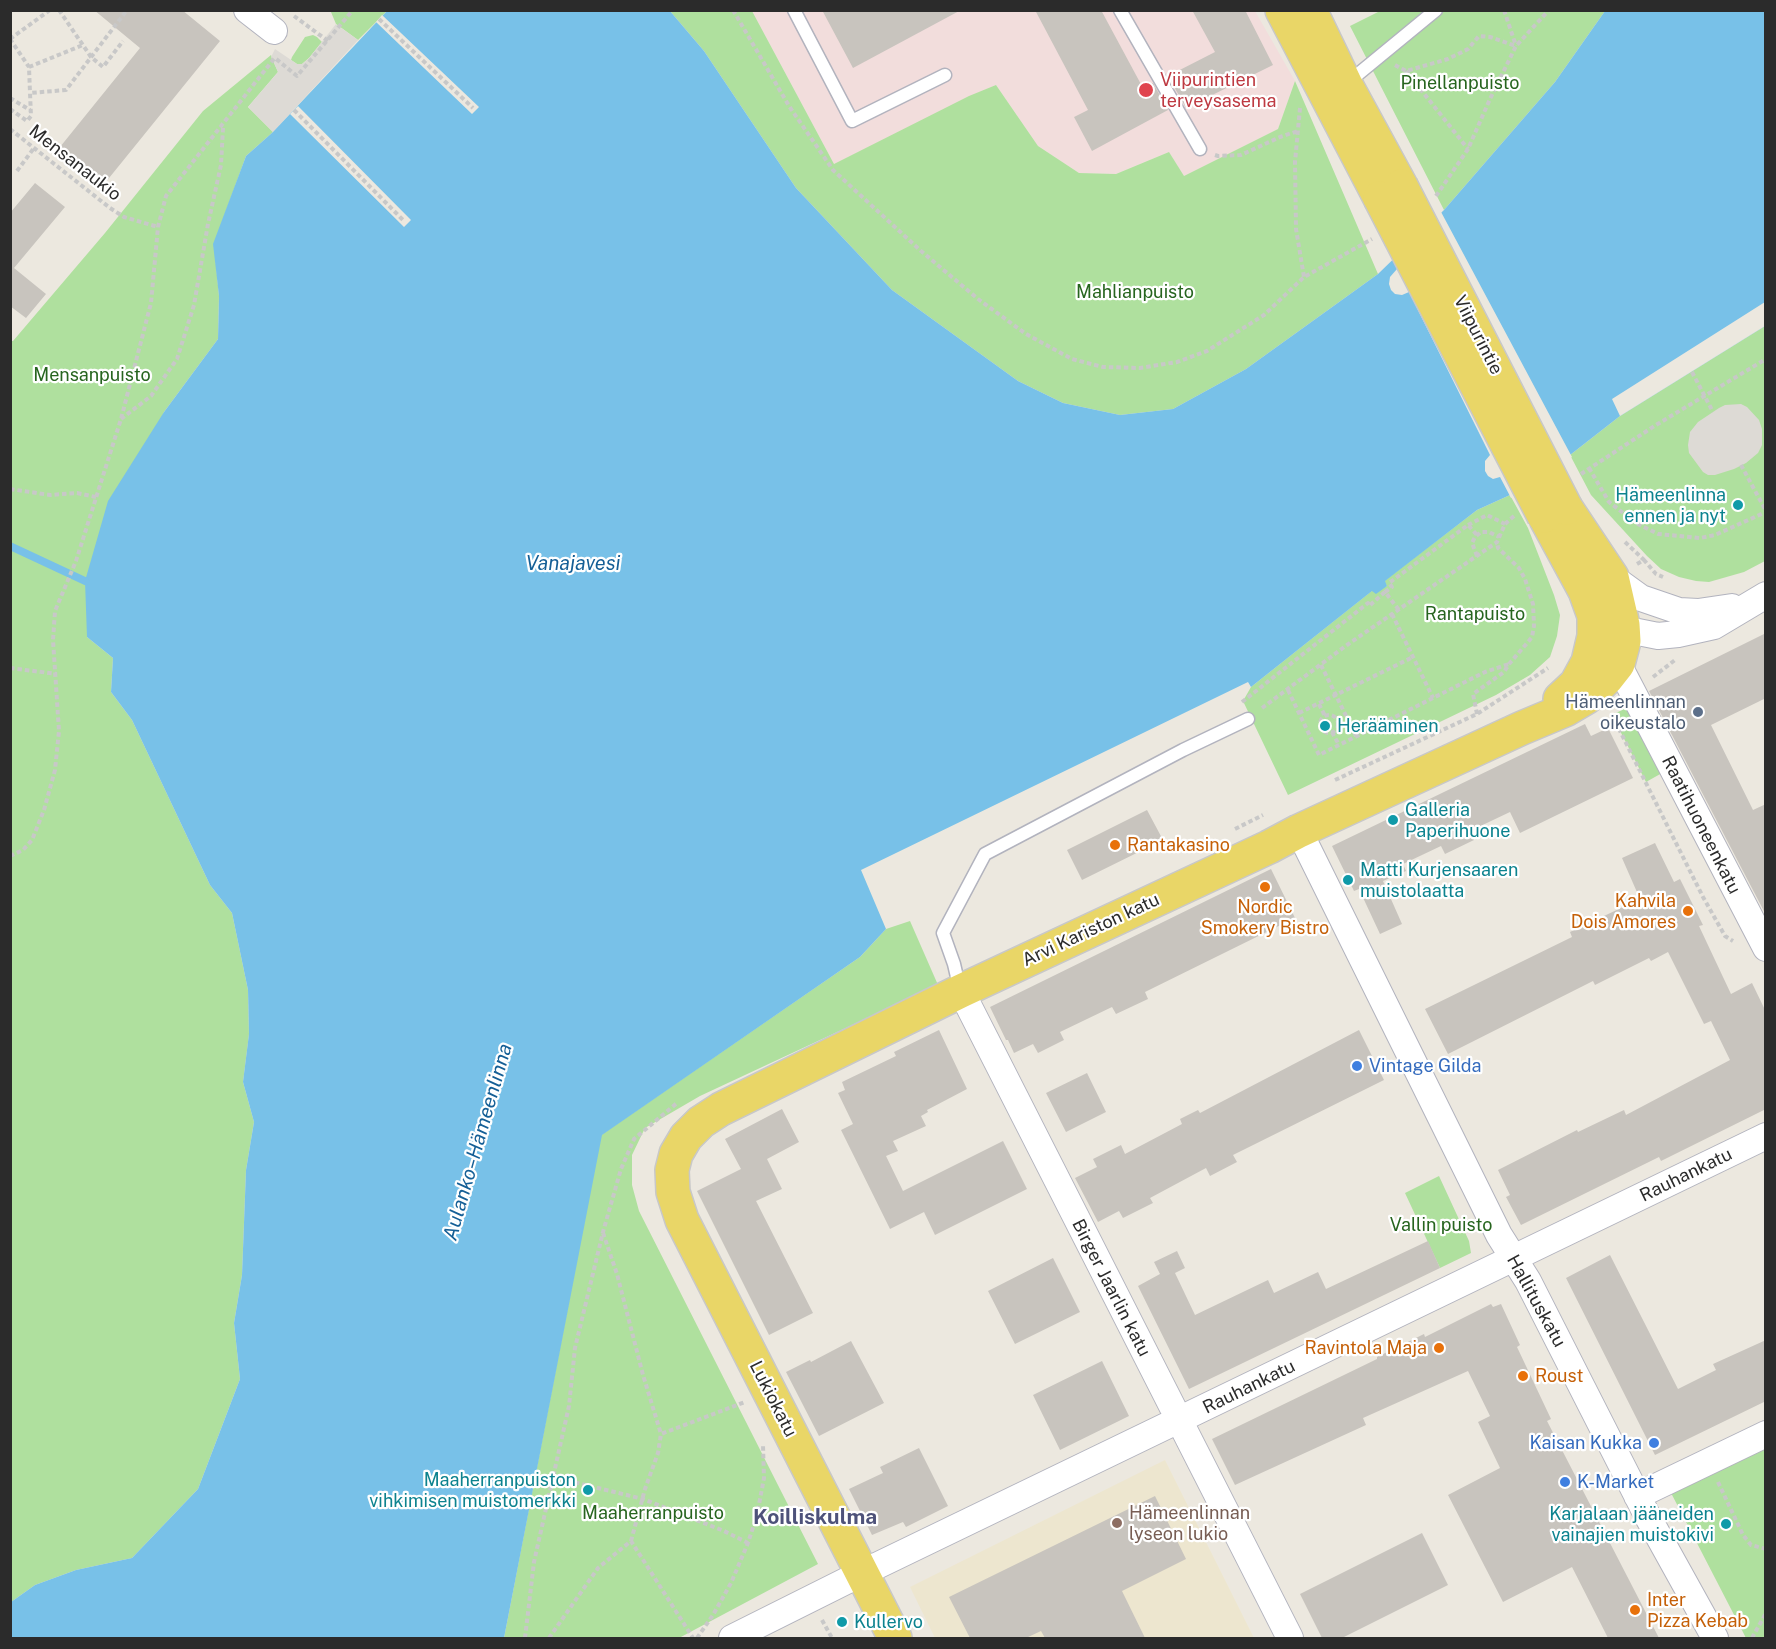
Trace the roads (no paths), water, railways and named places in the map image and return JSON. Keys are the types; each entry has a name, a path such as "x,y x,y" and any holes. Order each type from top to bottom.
{"main road":[{"name":"Viipurintie","path":"1282,10 1325,93 1390,192 1544,513 1585,591 1594,616"},
{"name":"Viipurintie","path":"1310,10 1325,93"},
{"name":"Viipurintie","path":"1544,513 1612,577 1624,641 1603,663"},
{"name":"Arvi Kariston katu","path":"676,1154 686,1137 701,1122 722,1109 960,991 1522,728 1603,663 1594,636 1594,616"},
{"name":"Lukiokatu","path":"676,1154 672,1170 673,1192 682,1220 895,1638"}],"street":[{"path":"248,10 280,21"},
{"name":"Arvi Kariston katu","path":"1612,577 1641,598 1679,611 1698,612 1729,608 1762,597"},
{"name":"Arvi Kariston katu","path":"1594,616 1623,629 1658,636 1678,634 1714,626 1762,597"},
{"name":"Arvi Kariston katu","path":"1623,629 1637,620 1667,608"},
{"name":"Arvi Kariston katu","path":"1603,663 1658,636"},
{"name":"Raatihuoneenkatu","path":"1603,663 1753,947"},
{"name":"Hallituskatu","path":"1299,831 1499,1235 1528,1281 1637,1496 1715,1638"},
{"name":"Birger Jaarlin katu","path":"960,991 1290,1638"},
{"name":"Rauhankatu","path":"732,1638 1766,1136"},
{"path":"1637,1496 1766,1434"}],"lane":[{"path":"794,10 852,121 945,75"},
{"path":"1120,10 1200,148"},
{"path":"1325,93 1382,57 1436,10"},
{"name":"Birger Jaarlin katu","path":"960,991 954,964 943,933 985,854 1183,750 1248,719"}],"water":[{"name":"Vanajavesi","path":"387,11 670,11 704,51 796,188 892,290 1018,381 1063,403 1120,415 1173,409 1246,369 1378,274 1444,210 1555,82 1605,11 1765,11 1765,326 1620,416 1570,455 1510,495 1477,510 1385,581 1387,586 1376,594 1372,591 1251,687 1248,682 861,870 886,929 860,957 602,1135 504,1638 11,1638 11,1602 35,1585 76,1570 132,1558 198,1489 240,1379 234,1323 242,1275 246,1170 254,1122 243,1082 249,1034 248,990 232,913 210,885 132,720 111,692 113,658 87,637 85,581 108,501 164,412 218,339 219,296 213,244 246,156 273,132"}],"waterway":[{"path":"10,546 85,581"}],"place":[{"name":"Viipurintien terveysasema","path":"1146,90"},
{"name":"Hämeenlinna ennen ja nyt","path":"1738,505"},
{"name":"Hämeenlinnan oikeustalo","path":"1698,712"},
{"name":"Herääminen","path":"1325,726"},
{"name":"Galleria Paperihuone","path":"1393,820"},
{"name":"Rantakasino","path":"1115,845"},
{"name":"Matti Kurjensaaren muistolaatta","path":"1348,880"},
{"name":"Nordic Smokery Bistro","path":"1265,887"},
{"name":"Kahvila Dois Amores","path":"1688,911"},
{"name":"Vintage Gilda","path":"1357,1066"},
{"name":"Ravintola Maja","path":"1439,1348"},
{"name":"Roust","path":"1523,1376"},
{"name":"Kaisan Kukka","path":"1654,1443"},
{"name":"K-Market","path":"1565,1482"},
{"name":"Maaherranpuiston vihkimisen muistomerkki","path":"588,1490"},
{"name":"Hämeenlinnan lyseon lukio","path":"1117,1523"},
{"name":"Karjalaan jääneiden vainajien muistokivi","path":"1726,1524"},
{"name":"Inter Pizza Kebab","path":"1635,1610"},
{"name":"Kullervo","path":"842,1622"}],"district":[{"name":"Koilliskulma","path":"815,1518"}],"park label":[{"name":"Pinellanpuisto","path":"1460,83"},
{"name":"Mahlianpuisto","path":"1135,292"},
{"name":"Mensanpuisto","path":"92,375"},
{"name":"Rantapuisto","path":"1475,614"},
{"name":"Vallin puisto","path":"1441,1225"},
{"name":"Maaherranpuisto","path":"653,1513"}],"water label":[{"name":"Aulanko–Hämeenlinna","path":"478,1142"}]}
